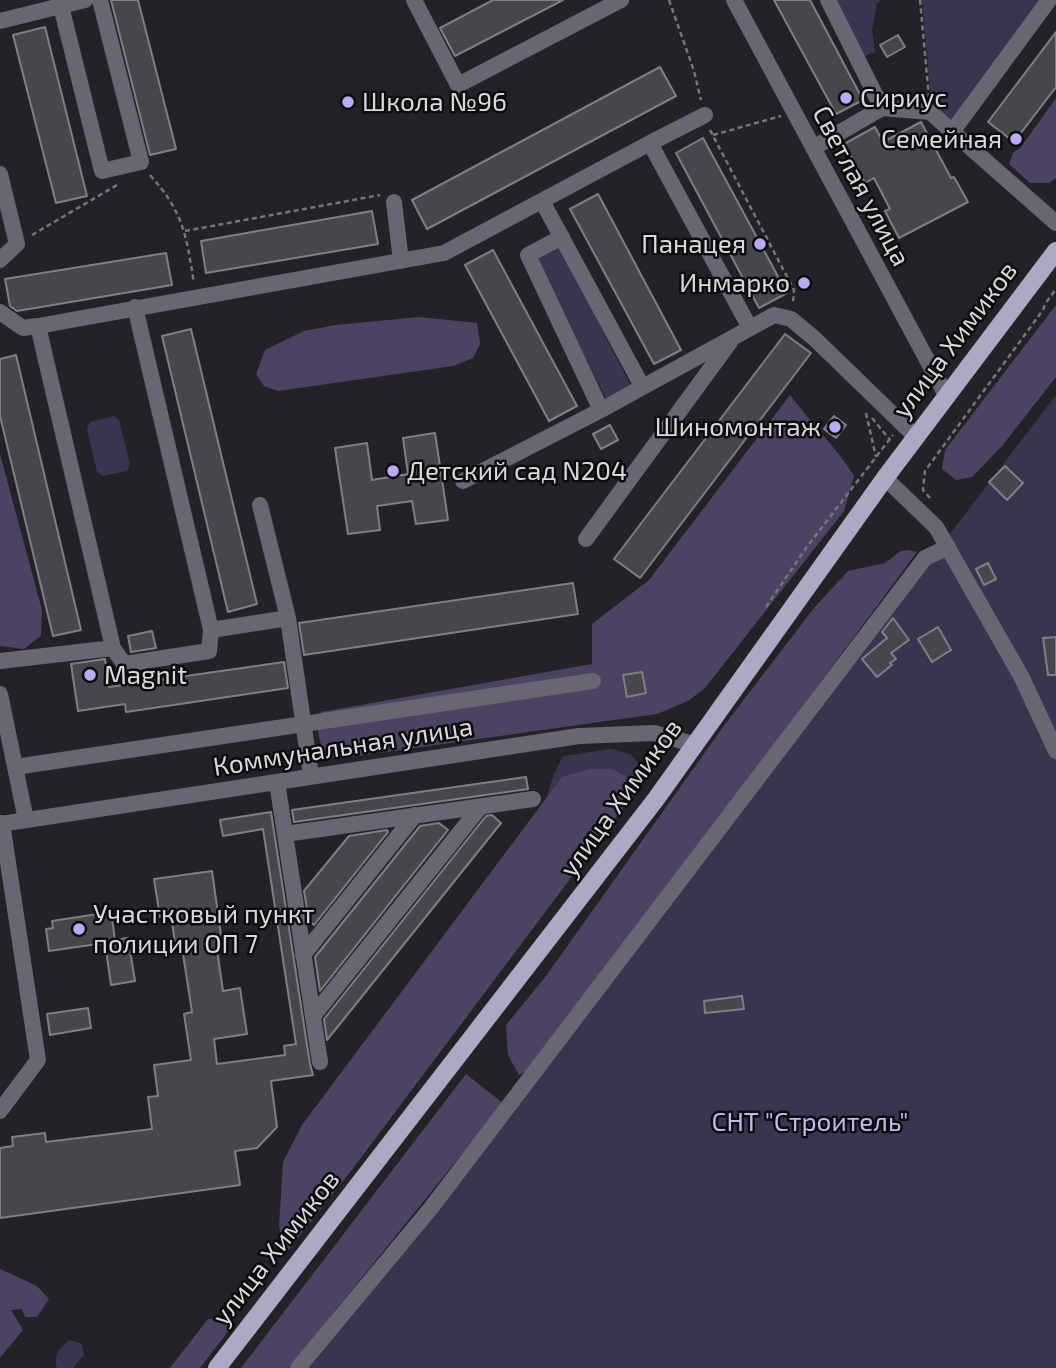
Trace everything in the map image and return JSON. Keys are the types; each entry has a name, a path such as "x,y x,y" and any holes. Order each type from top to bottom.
{"main road":[{"name":"улица Химиков","path":"217,1368 647,810 915,436 1056,251"}],"street":[{"path":"0,21 85,0"},
{"path":"61,6 102,171 141,162 100,0"},
{"path":"414,0 458,85 620,0"},
{"name":"Светлая улица","path":"734,0 946,395"},
{"path":"828,0 882,108"},
{"path":"952,132 1049,0"},
{"path":"813,148 882,108 930,113 1056,223"},
{"path":"0,312 23,328 444,253 705,116"},
{"path":"650,143 750,328"},
{"path":"0,174 18,244 0,260"},
{"path":"542,201 642,386"},
{"path":"394,202 401,261"},
{"path":"562,237 528,255 601,410"},
{"path":"38,326 113,648 124,664 209,650 211,630 135,307"},
{"path":"463,481 601,410 774,315 787,319 816,340 915,436"},
{"path":"586,539 734,337"},
{"path":"885,478 936,527 1021,676 1056,751"},
{"path":"260,505 288,618 311,776"},
{"path":"298,1368 432,1208 925,558 948,547"},
{"path":"211,630 288,618"},
{"path":"0,661 113,648"},
{"path":"15,766 593,681"},
{"path":"0,694 26,820"},
{"name":"Коммунальная улица","path":"1,824 579,736 654,733 693,744"},
{"path":"277,782 320,1062"},
{"path":"285,834 533,799"},
{"path":"313,1016 481,806"},
{"path":"303,955 415,815"},
{"path":"0,1111 38,1060 1,824"}],"path":[{"path":"669,0 694,71 712,135 794,290 794,299 787,319"},
{"path":"920,0 930,113"},
{"path":"712,135 794,113"},
{"path":"141,162 181,219 196,297"},
{"path":"18,244 121,183"},
{"path":"185,231 375,194 391,197 394,202"},
{"path":"936,504 923,490 925,471 1044,310 1045,304 1056,289"},
{"path":"876,458 866,410 890,440"},
{"path":"766,607 806,548 901,422"}],"green space":[{"path":"834,0 881,0 877,3 872,30 875,52 863,57"},
{"path":"922,0 1040,0 951,126 932,111"},
{"path":"559,247 631,386 606,398 534,260"},
{"name":"СНТ \"Строитель\"","path":"1056,395 1056,1368 301,1368 458,1179"},
{"path":"114,416 119,420 130,464 127,471 103,476 97,472 87,429 90,422"},
{"path":"611,749 630,754 639,764 638,785 628,802 545,803 563,756"},
{"path":"70,1340 82,1344 84,1355 73,1368 57,1368 58,1352"}],"shaded area":[{"path":"1056,98 1056,178 1049,183 1030,183 1009,164 1013,153 1021,147"},
{"path":"1056,305 1056,377 1002,446 972,477 956,480 942,469 945,450"},
{"path":"419,317 477,323 480,344 473,358 453,366 278,391 264,386 256,374 265,350 304,331 335,325"},
{"path":"790,395 854,476 844,511 705,688 688,701 657,714 336,759 323,754 317,727 321,712 592,664 592,624 649,580"},
{"path":"0,454 42,610 41,636 24,649 0,646"},
{"path":"901,551 917,552 536,1066 519,1075 508,1055 506,1025 546,976 723,727 814,608 848,571 885,563"},
{"path":"589,769 613,769 629,779 633,795 351,1171 285,1254 279,1226 283,1162 302,1125 562,777"},
{"path":"466,1074 503,1103 289,1368 241,1368"},
{"path":"0,1269 37,1286 49,1299 37,1317 25,1317 22,1309 11,1310 23,1330 0,1358"},
{"path":"208,1319 218,1319 233,1325 200,1368 170,1368"}],"building":[{"path":"111,0 138,0 176,149 150,155"},
{"path":"493,0 563,0 455,56 440,28"},
{"path":"774,0 810,0 863,100 836,114"},
{"path":"45,27 87,196 56,203 13,35"},
{"path":"1056,32 1056,87 1014,142 988,122"},
{"path":"898,35 905,47 887,57 880,45"},
{"path":"660,67 676,96 427,229 412,200"},
{"path":"921,122 951,178 954,177 968,202 899,238 885,211 890,209 874,178 865,183 844,144 875,127 883,142"},
{"path":"703,138 787,293 759,308 676,153"},
{"path":"598,194 681,350 654,364 570,209"},
{"path":"372,211 378,244 206,273 201,241"},
{"path":"493,250 577,406 549,421 465,265"},
{"path":"166,253 172,285 17,311 10,306 5,279"},
{"path":"191,329 257,604 228,612 162,336"},
{"path":"785,334 811,353 640,578 614,559"},
{"path":"16,355 81,630 53,636 0,416 0,359"},
{"name":"Шиномонтаж","path":"834,416 846,425 836,438 824,429"},
{"path":"610,425 618,440 601,449 593,434"},
{"path":"435,433 448,520 416,524 412,501 377,506 380,530 348,534 335,448 367,443 372,480 408,474 403,438"},
{"path":"1005,466 1023,483 1007,500 989,482"},
{"path":"988,563 996,579 984,585 976,569"},
{"path":"573,583 578,614 304,655 299,623"},
{"path":"893,618 909,640 891,653 896,659 877,677 862,659 887,638 882,632"},
{"path":"938,627 951,650 932,662 918,639"},
{"path":"152,631 156,648 131,652 128,636"},
{"path":"1056,637 1056,675 1048,675 1043,638"},
{"path":"105,659 109,687 284,662 288,688 126,712 125,704 78,711 71,664"},
{"path":"642,672 646,693 627,697 623,675"},
{"path":"526,777 528,789 294,822 292,810"},
{"path":"271,812 313,1075 271,1081 277,1127 257,1148 235,1151 240,1185 0,1218 0,1148 13,1146 12,1137 45,1133 46,1142 152,1129 148,1097 158,1096 154,1065 191,1060 184,1014 192,1012 181,941 175,943 171,915 160,917 154,879 212,871 221,935 215,936 223,991 240,988 247,1034 214,1039 217,1064 285,1055 284,1046 296,1044 263,829 223,836 220,820"},
{"path":"492,815 501,823 327,1040 324,1019 486,816"},
{"path":"439,823 448,830 320,991 315,957 420,826"},
{"path":"387,830 314,925 309,921 304,891 349,836"},
{"path":"111,912 115,940 128,938 135,981 111,985 105,943 49,951 46,929 53,928 52,921"},
{"path":"742,996 744,1009 705,1013 704,1001"},
{"path":"88,1008 91,1028 50,1035 47,1014"}],"place":[{"name":"Сириус","path":"846,98"},
{"name":"Школа №96","path":"348,102"},
{"name":"Семейная","path":"1016,139"},
{"name":"Панацея","path":"760,244"},
{"name":"Инмарко","path":"804,283"},
{"name":"Шиномонтаж","path":"835,427"},
{"name":"Детский сад N204","path":"393,471"},
{"name":"Magnit","path":"90,675"},
{"name":"Участковый пункт полиции ОП 7","path":"79,929"}]}
